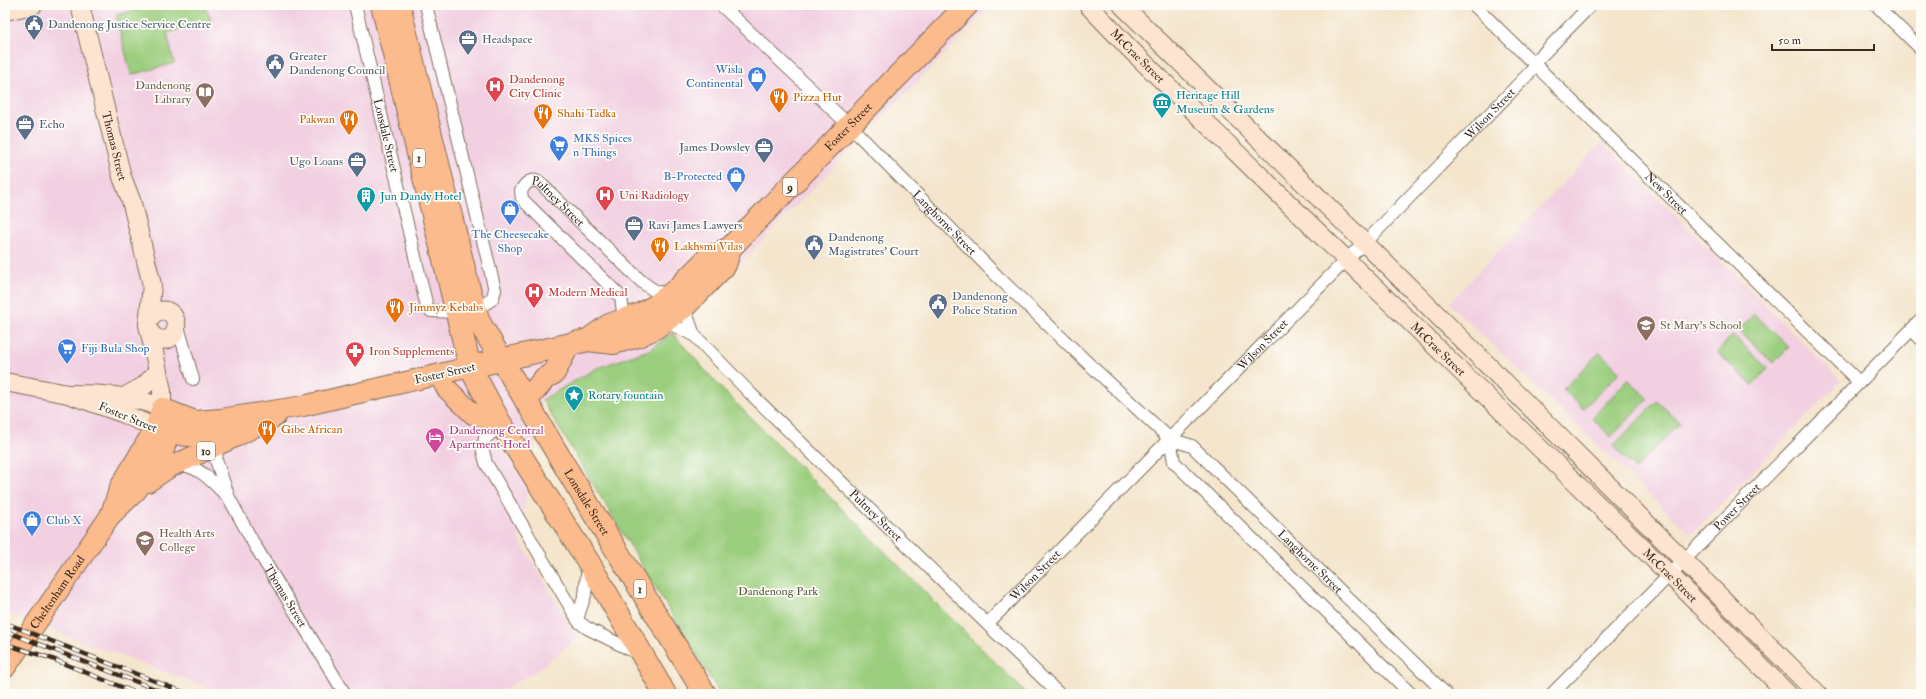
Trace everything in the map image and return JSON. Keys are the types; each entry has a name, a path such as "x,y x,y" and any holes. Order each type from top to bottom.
{"highway":[{"name":"Lonsdale Street","path":"382,5 465,310 479,322 575,483 705,694"},
{"name":"Lonsdale Street","path":"399,5 465,310 470,367 500,423 589,563"},
{"name":"Foster Street","path":"578,343 609,325 677,301 726,265 730,248 967,5"},
{"name":"Foster Street","path":"470,367 578,343 614,343 638,336 666,322 677,301"},
{"name":"9","path":"526,401 545,378 554,373 578,343"},
{"name":"1","path":"589,563 665,694"}],"main road":[{"path":"5,11 33,5"},
{"name":"Thomas Street","path":"80,5 122,177 131,200 152,285 149,327 162,391 163,409"},
{"name":"McCrae Street","path":"1088,5 1130,49 1347,259 1788,694"},
{"name":"McCrae Street","path":"1122,5 1365,243 1818,694"},
{"name":"Thomas Street","path":"152,285 175,318"},
{"path":"165,311 175,318 176,331 169,338 160,339 154,337 149,327 150,317 157,312 165,311"},
{"name":"Foster Street","path":"68,394 103,394 124,397 143,401 198,421 303,406 470,367"},
{"path":"124,397 140,389 157,372"},
{"path":"439,375 446,388 473,414 500,423"},
{"name":"Foster Street","path":"5,382 68,394 122,413 162,431 195,438 209,437 303,406"},
{"name":"10","path":"162,431 163,409"},
{"name":"10","path":"138,490 174,465 276,416"},
{"name":"Cheltenham Road","path":"5,668 110,516 138,490 165,450 162,431"},
{"name":"Cheltenham Road","path":"110,516 120,487 162,431"}],"street":[{"name":"Lonsdale Street","path":"355,5 427,306 431,311 465,310 482,306 492,299 495,290 426,5"},
{"name":"Langhorne Street","path":"721,5 849,126 995,274 1170,439 1192,446 1446,694"},
{"name":"New Street","path":"1474,5 1858,382"},
{"name":"Wilson Street","path":"988,623 1347,259 1365,243 1591,5"},
{"path":"1876,5 1921,49"},
{"name":"Pultney Street","path":"624,320 621,297 522,199 521,191 531,180 535,180 540,183 642,282 655,291 677,301 694,335 750,393 988,623 1059,694"},
{"name":"Thomas Street","path":"175,318 193,379"},
{"name":"Power Street","path":"1552,694 1670,576 1858,382 1921,320"},
{"name":"Pultney Street","path":"666,322 694,335"},
{"path":"1912,330 1921,339"},
{"path":"500,423 485,438 483,451 486,463 577,619 587,628 644,657"},
{"name":"Langhorne Street","path":"1170,439 1174,462 1411,694"},
{"name":"Thomas Street","path":"220,444 217,451 216,460 229,498 254,544 345,694"},
{"name":"Thomas Street","path":"174,465 197,469 229,498"},
{"path":"577,619 585,596 589,563"}],"shaded area":[{"path":"5,5 992,5 672,333 649,350 597,368 542,400 519,540 578,637 534,673 494,694 225,694 5,613"},
{"name":"St Mary's School","path":"1602,142 1841,381 1691,535 1449,303"}],"green space":[{"path":"156,5 204,5 211,20 167,33 174,63 131,75 116,15"},
{"path":"1754,314 1789,347 1773,363 1738,330"},
{"name":"Dandenong Park","path":"672,333 720,387 1027,694 720,694 542,400 597,368 649,350"},
{"path":"1733,335 1768,369 1752,385 1717,352"},
{"path":"1600,352 1620,372 1583,409 1563,389"},
{"path":"1628,379 1648,399 1611,437 1592,418"},
{"path":"1657,401 1680,423 1635,469 1613,446"}],"railway":[{"path":"5,623 188,694"},
{"path":"5,631 168,694"},
{"path":"5,644 50,658 139,694"}],"place":[{"name":"Dandenong Justice Service Centre","path":"34,41"},
{"name":"Headspace","path":"468,56"},
{"name":"Greater Dandenong Council","path":"275,80"},
{"name":"Wisla Continental","path":"757,93"},
{"name":"Dandenong City Clinic","path":"495,103"},
{"name":"Dandenong Library","path":"205,109"},
{"name":"Pizza Hut","path":"779,114"},
{"name":"Heritage Hill Museum & Gardens","path":"1162,119"},
{"name":"Shahi Tadka","path":"543,130"},
{"name":"Pakwan","path":"349,136"},
{"name":"Echo","path":"25,141"},
{"name":"MKS Spices n Things","path":"559,162"},
{"name":"James Dowsley","path":"764,164"},
{"name":"Ugo Loans","path":"357,178"},
{"name":"B-Protected","path":"736,193"},
{"name":"Uni Radiology","path":"605,212"},
{"name":"Jun Dandy Hotel","path":"366,213"},
{"name":"The Cheesecake Shop","path":"510,226"},
{"name":"Ravi James Lawyers","path":"634,242"},
{"name":"Dandenong Magistrates' Court","path":"814,261"},
{"name":"Lakhsmi Vilas","path":"660,263"},
{"name":"Modern Medical","path":"534,309"},
{"name":"Dandenong Police Station","path":"938,320"},
{"name":"Jimmyz Kebabs","path":"395,324"},
{"name":"St Mary's School","path":"1646,342"},
{"name":"Fiji Bula Shop","path":"67,365"},
{"name":"Iron Supplements","path":"355,368"},
{"name":"Rotary fountain","path":"574,412"},
{"name":"Gibe African","path":"267,446"},
{"name":"Dandenong Central Apartment Hotel","path":"435,454"},
{"name":"Club X","path":"32,537"},
{"name":"Health Arts College","path":"145,557"}]}
